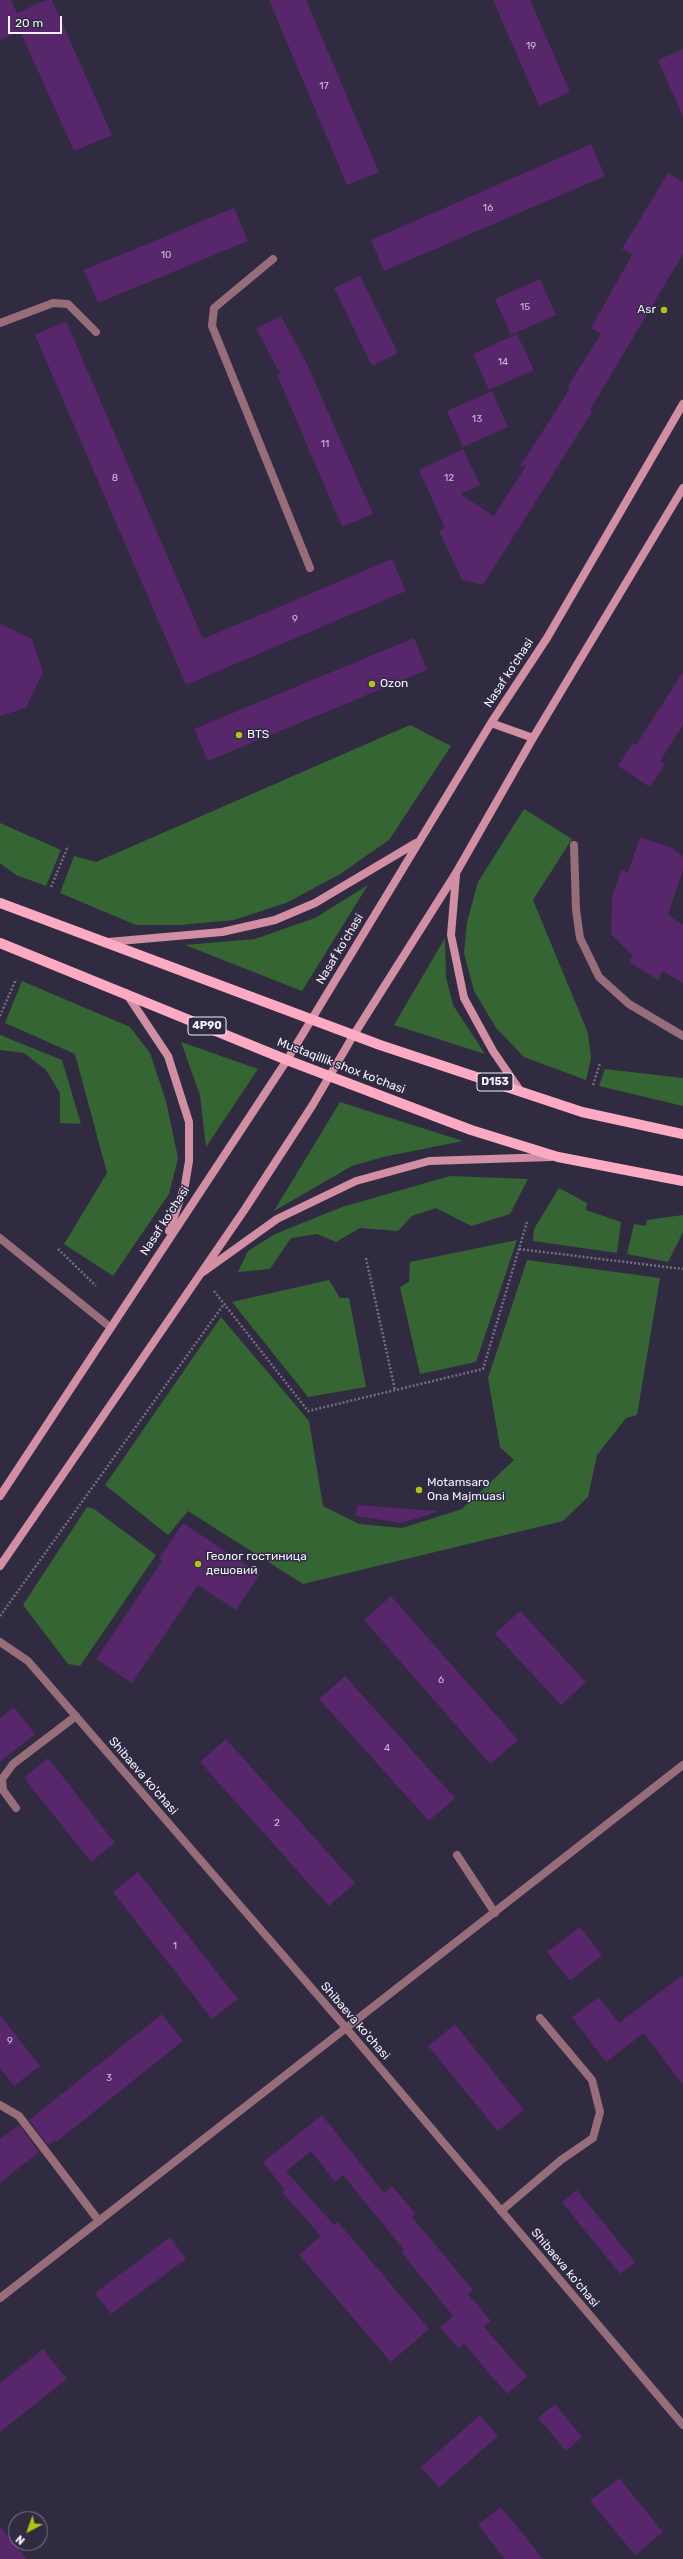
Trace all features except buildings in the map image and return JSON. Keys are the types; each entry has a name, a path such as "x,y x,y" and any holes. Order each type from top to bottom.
{"main road":[{"name":"Nasaf ko‘chasi","path":"0,1496 165,1242 287,1060 491,723 547,638 683,404"},
{"path":"0,1566 245,1209 352,1036 456,873 532,738 683,488"},
{"path":"491,723 532,738"},
{"path":"104,943 222,932 276,920 315,903 419,841"},
{"path":"456,873 451,935 464,998 493,1051 520,1089"},
{"path":"0,903 311,1019"},
{"name":"Mustaqillik shox ko'chasi","path":"0,943 126,993 287,1060 471,1130 558,1157 683,1180"},
{"path":"126,993 168,1056 190,1122 189,1161 184,1184 165,1242"},
{"name":"D153","path":"311,1019 352,1036 520,1089 582,1112 683,1134"},
{"path":"198,1276 277,1220 356,1181 429,1161 558,1157"}],"street":[{"path":"273,259 214,308 212,326 310,568"},
{"path":"0,323 53,303 68,304 96,332"},
{"path":"574,845 576,910 580,938 599,977 629,1004 683,1036"},
{"path":"0,1238 110,1327"},
{"name":"Shibaeva ko'chasi","path":"0,1642 28,1661 76,1716 347,2029 683,2425"},
{"path":"16,1808 3,1790 2,1779 13,1764 76,1716"},
{"path":"0,2298 496,1913 683,1765"},
{"path":"457,1855 496,1913"},
{"path":"501,2210 561,2160 593,2138 600,2112 592,2080 540,2018"},
{"path":"0,2105 18,2116 99,2221"}],"path":[{"path":"51,887 68,846"},
{"path":"0,1016 16,979"},
{"path":"593,1084 600,1063"},
{"path":"214,1291 308,1410 483,1369 527,1222"},
{"path":"58,1249 96,1286"},
{"path":"519,1249 683,1269"},
{"path":"366,1258 395,1390"},
{"path":"0,1616 224,1304"}],"green space":[{"path":"410,725 451,746 389,840 340,874 286,903 234,920 180,925 136,925 60,893 74,856 96,862"},
{"path":"524,809 572,839 533,900 588,1033 591,1058 586,1080 524,1057 496,1028 474,991 464,953 467,922 478,882"},
{"path":"0,823 61,850 46,886 16,875 0,863"},
{"path":"368,885 302,991 185,945 255,939 315,918"},
{"path":"445,938 446,977 453,1005 485,1054 394,1025"},
{"path":"22,981 130,1027 150,1053 166,1101 178,1158 169,1194 113,1276 64,1244 107,1173 75,1054 5,1023"},
{"path":"0,1035 62,1060 81,1124 60,1123 60,1093 46,1070 24,1053 0,1050"},
{"path":"181,1042 258,1069 206,1147 200,1095"},
{"path":"605,1069 683,1078 683,1106 599,1086"},
{"path":"340,1102 463,1141 383,1157 352,1166 274,1211"},
{"path":"450,1176 528,1179 510,1214 471,1226 436,1208 412,1216 398,1231 360,1228 336,1242 317,1234 291,1238 270,1269 238,1272 248,1251 275,1234 342,1207"},
{"path":"559,1188 587,1203 586,1210 621,1222 617,1253 533,1241 534,1229"},
{"path":"683,1215 683,1232 668,1262 627,1254 634,1224 646,1226 647,1220"},
{"path":"517,1240 476,1362 420,1374 400,1287 409,1282 410,1262"},
{"path":"527,1260 660,1278 637,1415 626,1418 597,1455 588,1497 563,1521 303,1584 188,1511 168,1535 105,1485 221,1317 309,1421 323,1506 359,1524 402,1528 462,1509 514,1460 500,1447 488,1378"},
{"path":"329,1280 340,1298 349,1298 366,1387 308,1397 232,1302"},
{"path":"87,1507 94,1509 156,1555 80,1666 68,1664 23,1605"}],"place":[{"name":"Asr","path":"664,310"},
{"name":"Ozon","path":"372,684"},
{"name":"BTS","path":"239,735"},
{"name":"Motamsaro Ona Majmuasi","path":"419,1490"},
{"name":"Геолог гостиница дешовий","path":"198,1564"}]}
